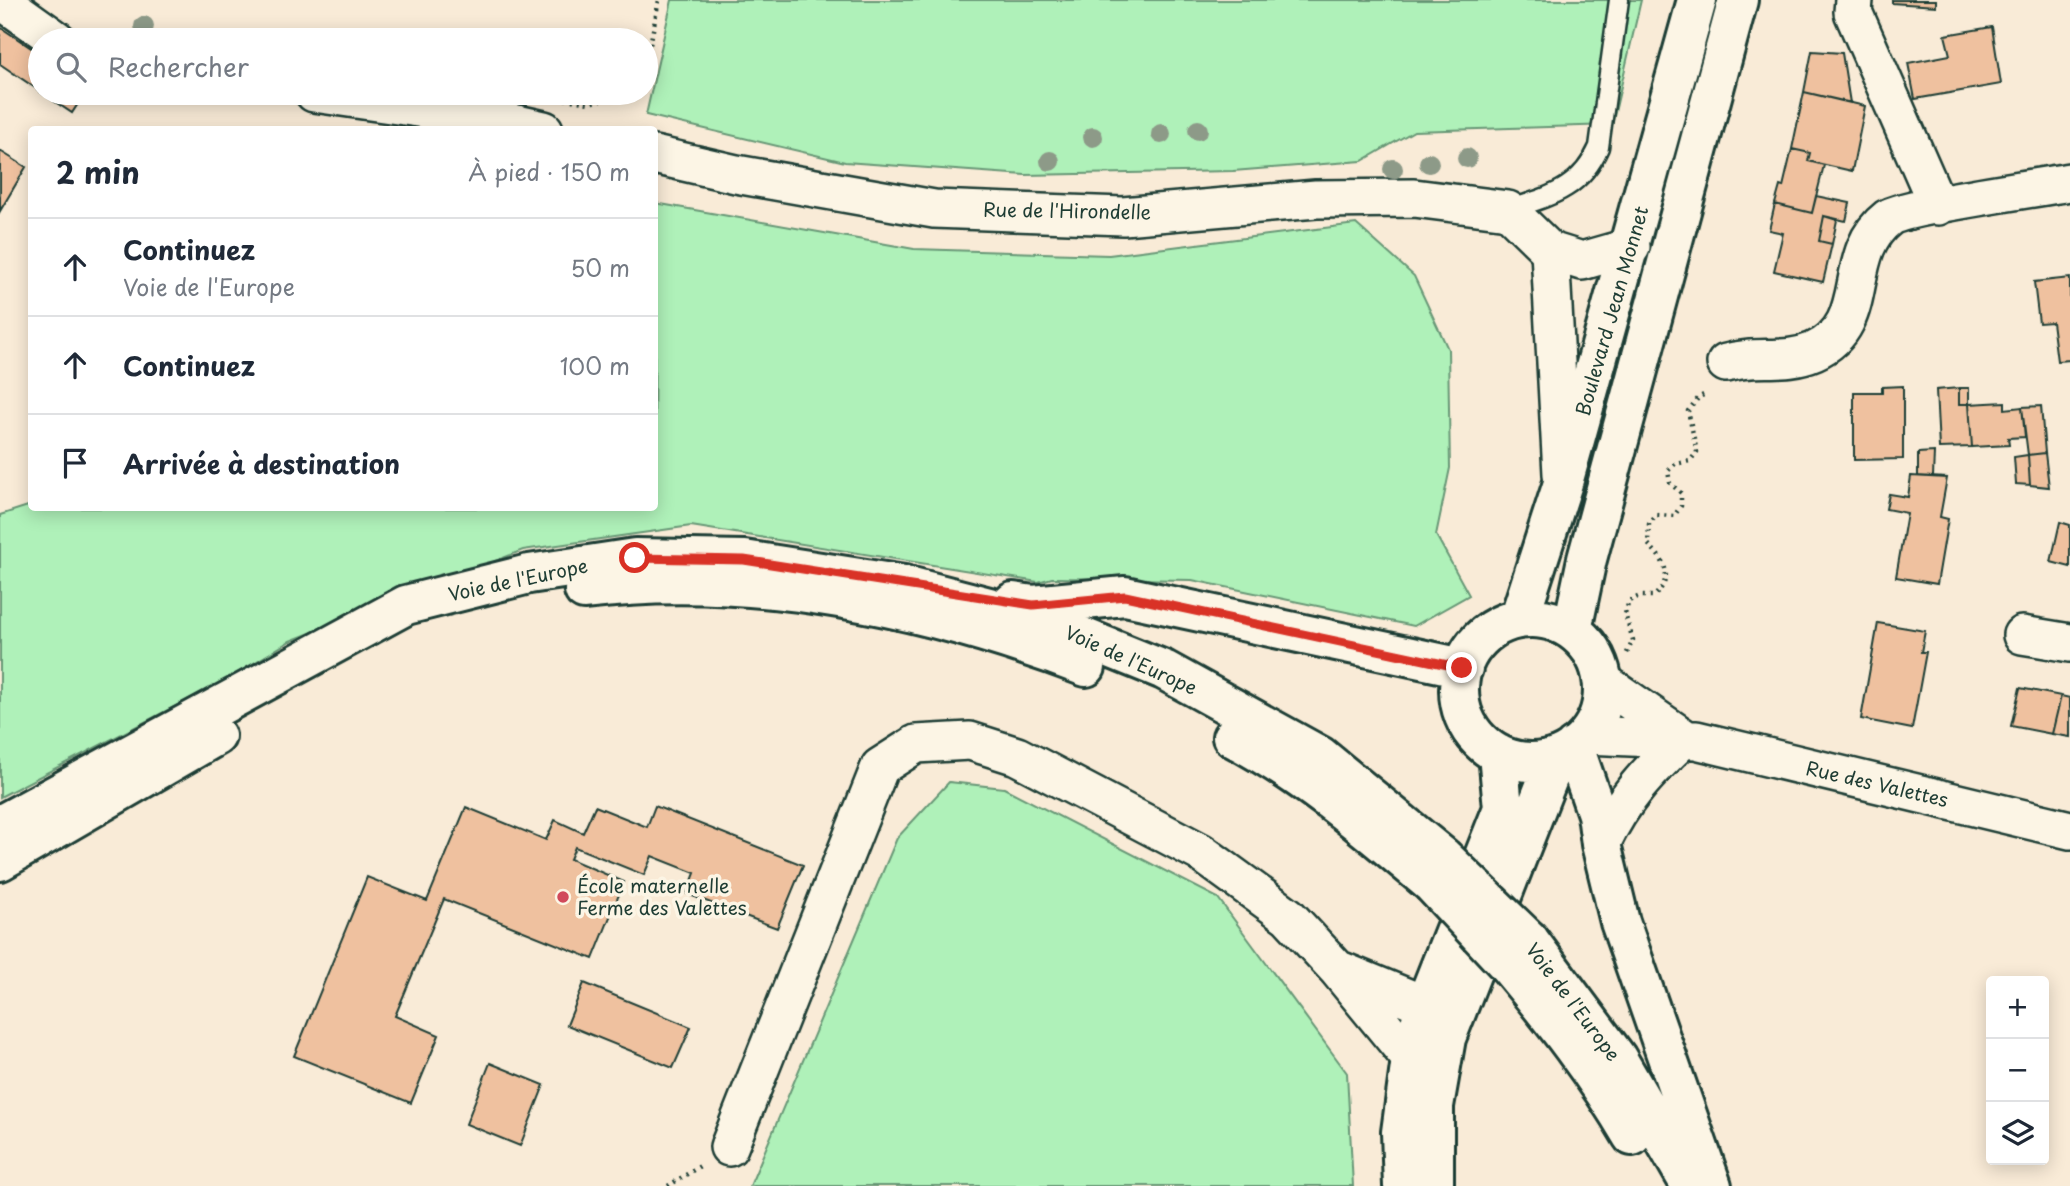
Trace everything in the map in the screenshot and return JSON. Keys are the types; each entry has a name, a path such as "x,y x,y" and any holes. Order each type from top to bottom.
{"main road":[{"name":"Boulevard Jean Monnet","path":"1519,620 1563,483 1698,0"},
{"path":"1572,630 1587,559 1738,0"},
{"name":"Voie de l'Europe","path":"0,825 406,605 529,574 635,558 744,560 904,584 1043,621 1164,670 1320,756 1437,870 1617,1058 1691,1186"},
{"name":"Voie de l'Europe","path":"0,861 347,659 428,623 522,598 629,584 720,584 850,600 1013,639 1137,686 1262,753 1437,870"},
{"path":"904,584 1033,605 1125,596 1462,668"},
{"path":"1403,1186 1401,1132 1432,1053 1572,747 1597,719 1614,669 1597,661 1586,644 1572,630 1554,621 1534,617 1492,629 1474,646 1462,668 1459,687 1461,708 1469,726 1482,742 1498,754 1533,761 1572,747"},
{"path":"1572,747 1597,814 1601,844 1620,922 1713,1186"},
{"path":"1434,1186 1432,1053 1425,1005 1503,808 1498,754"},
{"name":"Voie de l'Europe","path":"1517,952 1566,1035 1612,1101 1661,1186"}],"street":[{"path":"1,0 40,28"},
{"path":"1854,0 1853,12 1938,206"},
{"path":"391,105 526,126"},
{"name":"Rue de l'Hirondelle","path":"658,156 736,174 934,209 1123,216 1316,199 1414,198 1508,210"},
{"path":"1726,363 1744,357 1787,360 1816,350 1839,334 1851,313 1857,272 1867,240 1889,216 2070,182"},
{"path":"1508,210 1549,251 1582,261 1631,247"},
{"path":"1549,251 1563,483"},
{"path":"2022,635 2070,643"},
{"name":"Rue des Valettes","path":"1614,669 1684,738"},
{"path":"1601,844 1625,799 1643,776 1684,738"},
{"name":"Rue des Valettes","path":"1572,747 1684,738 2070,830"},
{"path":"729,1147 880,767 916,744 970,741 1017,756 1200,852 1288,916 1338,970 1432,1053"},
{"path":"1338,970 1425,1005"}],"lane":[{"path":"1508,210 1558,194 1590,167 1599,147 1619,0"}],"path":[{"path":"653,28 659,0"},
{"path":"539,126 543,105"},
{"path":"1614,669 1633,640 1625,614 1629,601 1640,596 1654,596 1665,586 1667,575 1664,560 1648,544 1649,524 1657,515 1674,516 1681,506 1681,493 1670,483 1668,471 1675,464 1690,461 1697,452 1688,411 1699,397 1715,392 1726,363"}],"green space":[{"path":"672,0 1641,0 1612,125 1414,131 1362,161 1233,171 1025,175 845,162 646,115 648,105 658,105 658,62"},
{"path":"658,204 914,249 1109,255 1356,224 1414,276 1448,349 1450,468 1436,535 1469,595 1414,626 1192,580 1052,578 1038,582 691,526 523,550 290,641 226,680 0,797 0,515 28,506 28,511 658,511"},
{"path":"949,782 1004,788 1218,898 1347,1073 1353,1186 750,1186 897,838"}],"building":[{"path":"1892,0 1936,0 1936,6 1892,3"},
{"path":"0,27 28,46 28,83 0,64"},
{"path":"1992,27 2001,84 1915,99 1908,63 1950,55 1945,35"},
{"path":"1812,51 1842,53 1850,103 1804,92"},
{"path":"1804,92 1865,106 1852,171 1808,161 1810,153 1792,149"},
{"path":"60,105 77,105 72,113"},
{"path":"1792,149 1810,153 1808,161 1824,165 1812,213 1775,204 1780,186 1783,187"},
{"path":"0,151 26,167 0,211"},
{"path":"1816,196 1850,203 1846,221 1824,216 1819,241 1832,244 1823,282 1774,271 1783,233 1769,230 1775,204 1812,213"},
{"path":"1824,216 1837,220 1832,244 1819,241"},
{"path":"2070,278 2070,360 2057,361 2052,322 2039,323 2034,282"},
{"path":"1903,386 1903,459 1854,460 1854,392 1882,392 1882,387"},
{"path":"1959,388 1959,404 1969,404 1972,447 1939,448 1936,390"},
{"path":"1959,388 1969,388 1969,404 1959,404"},
{"path":"2005,402 2005,409 2022,407 2025,437 2008,438 2009,445 1972,447 1969,404"},
{"path":"2041,406 2045,453 2028,455 2022,407"},
{"path":"1934,452 1933,477 1918,476 1918,453"},
{"path":"2045,453 2049,487 2030,485 2028,455"},
{"path":"2028,455 2030,485 2016,484 2014,457"},
{"path":"1911,476 1947,478 1940,517 1948,519 1937,584 1896,577 1907,513 1886,509 1889,494 1908,497"},
{"path":"2060,522 2070,525 2070,567 2051,562"},
{"path":"1878,623 1925,631 1921,652 1926,652 1912,729 1861,719"},
{"path":"2020,688 2061,696 2052,734 2011,726"},
{"path":"2061,696 2070,698 2070,737 2052,734"},
{"path":"595,806 647,827 655,806 803,865 777,928 687,894 695,873 652,856 644,875 575,847 570,859 624,882 593,959 444,899 395,1016 439,1035 411,1103 294,1056 367,877 427,901 466,807 546,840 555,820 583,833"},
{"path":"584,983 691,1027 673,1068 567,1025"},
{"path":"490,1063 544,1085 520,1146 466,1124"}],"place":[{"name":"École maternelle Ferme des Valettes","path":"563,897"}],"route":[{"path":"635,558 744,560 1033,605 1125,596 1462,668"}]}
